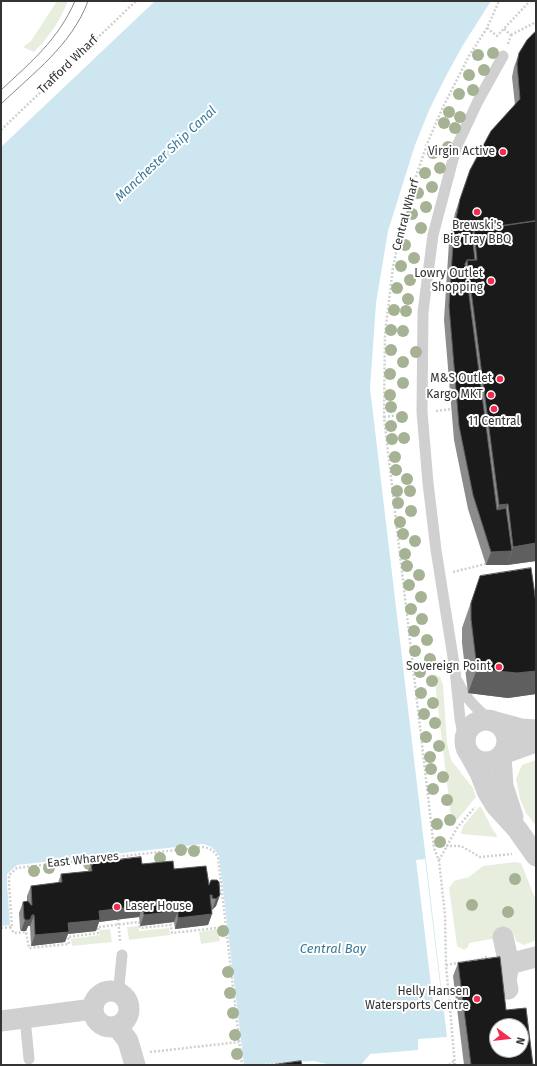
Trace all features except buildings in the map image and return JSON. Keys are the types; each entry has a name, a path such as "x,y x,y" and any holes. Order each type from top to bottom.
{"street":[{"path":"517,829 496,806 487,791 480,773 467,750 465,736 470,726 478,721 493,721 520,728 536,730"},
{"path":"493,721 502,727 507,739 506,747 502,755 505,795 527,855"},
{"path":"467,750 479,761 488,762 536,742"},
{"path":"503,937 509,964 506,981 508,989"},
{"path":"509,964 536,957"},
{"path":"110,991 116,992 125,998 129,1008 126,1019 117,1026 112,1027 101,1024 94,1017 92,1008 99,995 110,991"},
{"path":"1,1021 92,1008"},
{"path":"117,1026 142,1059"}],"lane":[{"path":"467,750 460,719 455,670 436,550 428,483 422,412 423,312 433,235 456,148 478,101 503,56"},
{"path":"455,670 461,689 469,700 493,721"},
{"path":"116,992 119,982 122,955"},
{"path":"25,1018 29,1059"}],"path":[{"name":"Trafford Wharf","path":"1,130 136,1"},
{"name":"Central Wharf","path":"455,1065 446,965 445,915 439,860 434,848 384,417 385,334 393,267 406,206 427,144 443,107 470,56 487,28 499,1"},
{"path":"487,28 497,36 530,1"},
{"path":"504,29 511,36 536,22"},
{"path":"437,411 457,408"},
{"path":"384,417 422,412"},
{"path":"440,575 492,562"},
{"path":"439,860 457,828 478,802"},
{"path":"446,846 462,846 480,856 527,855"},
{"name":"East Wharves","path":"9,927 12,927 9,875 17,868 203,847 214,852 218,857 226,927"},
{"path":"118,919 122,955"},
{"path":"1,928 9,927 14,933 26,932 29,948 69,944 68,937 98,933 98,927 139,922 140,928 171,925 172,933 226,927 242,1065"},
{"path":"446,965 482,959"},
{"path":"142,1059 239,1042"},
{"path":"449,1065 455,1060"},
{"path":"267,1065 284,1063 286,1065"}],"green space":[{"path":"57,1 68,1 58,22 45,41 34,52 23,47 31,41"},
{"path":"434,674 440,677 443,685 447,743 451,760 473,788 476,797 452,826"},
{"path":"536,760 536,826 526,813 520,799 516,779 522,765"},
{"path":"479,807 481,807 497,835 496,837 461,834 463,826"},
{"path":"515,862 521,863 535,898 536,938 534,941 524,945 516,941 514,935 469,943 468,947 464,950 457,946 449,888 454,881 469,877 483,866"},
{"path":"139,926 139,931 169,928 170,935 129,940 127,927"},
{"path":"110,929 112,942 72,946 71,939 100,935 99,930"},
{"path":"218,929 220,941 201,944 199,932"}],"water":[{"path":"155,1 491,1 463,45 430,108 415,145 388,231 376,303 370,388 447,1037 418,1039 418,1050 370,1054 361,1065 331,1065 314,1061 244,1065 219,856 214,850 203,844 17,865 7,874 10,925 1,926 1,147"}],"pier":[{"path":"425,859 443,1009 434,1010 416,860"}],"tram line":[{"path":"1,90 43,50 68,15 75,1"},
{"path":"1,104 62,45 81,17 88,1"}],"place":[{"name":"Virgin Active","path":"503,152"},
{"name":"Brewski's Big Tray BBQ","path":"477,212"},
{"name":"Lowry Outlet Shopping","path":"491,281"},
{"name":"M&S Outlet","path":"500,379"},
{"name":"Kargo MKT","path":"491,395"},
{"name":"11 Central","path":"494,409"},
{"name":"Sovereign Point","path":"499,667"},
{"name":"Laser House","path":"117,907"},
{"name":"Helly Hansen Watersports Centre","path":"477,999"}],"water label":[{"name":"Manchester Ship Canal","path":"166,154"},
{"name":"Central Bay","path":"333,949"}]}
